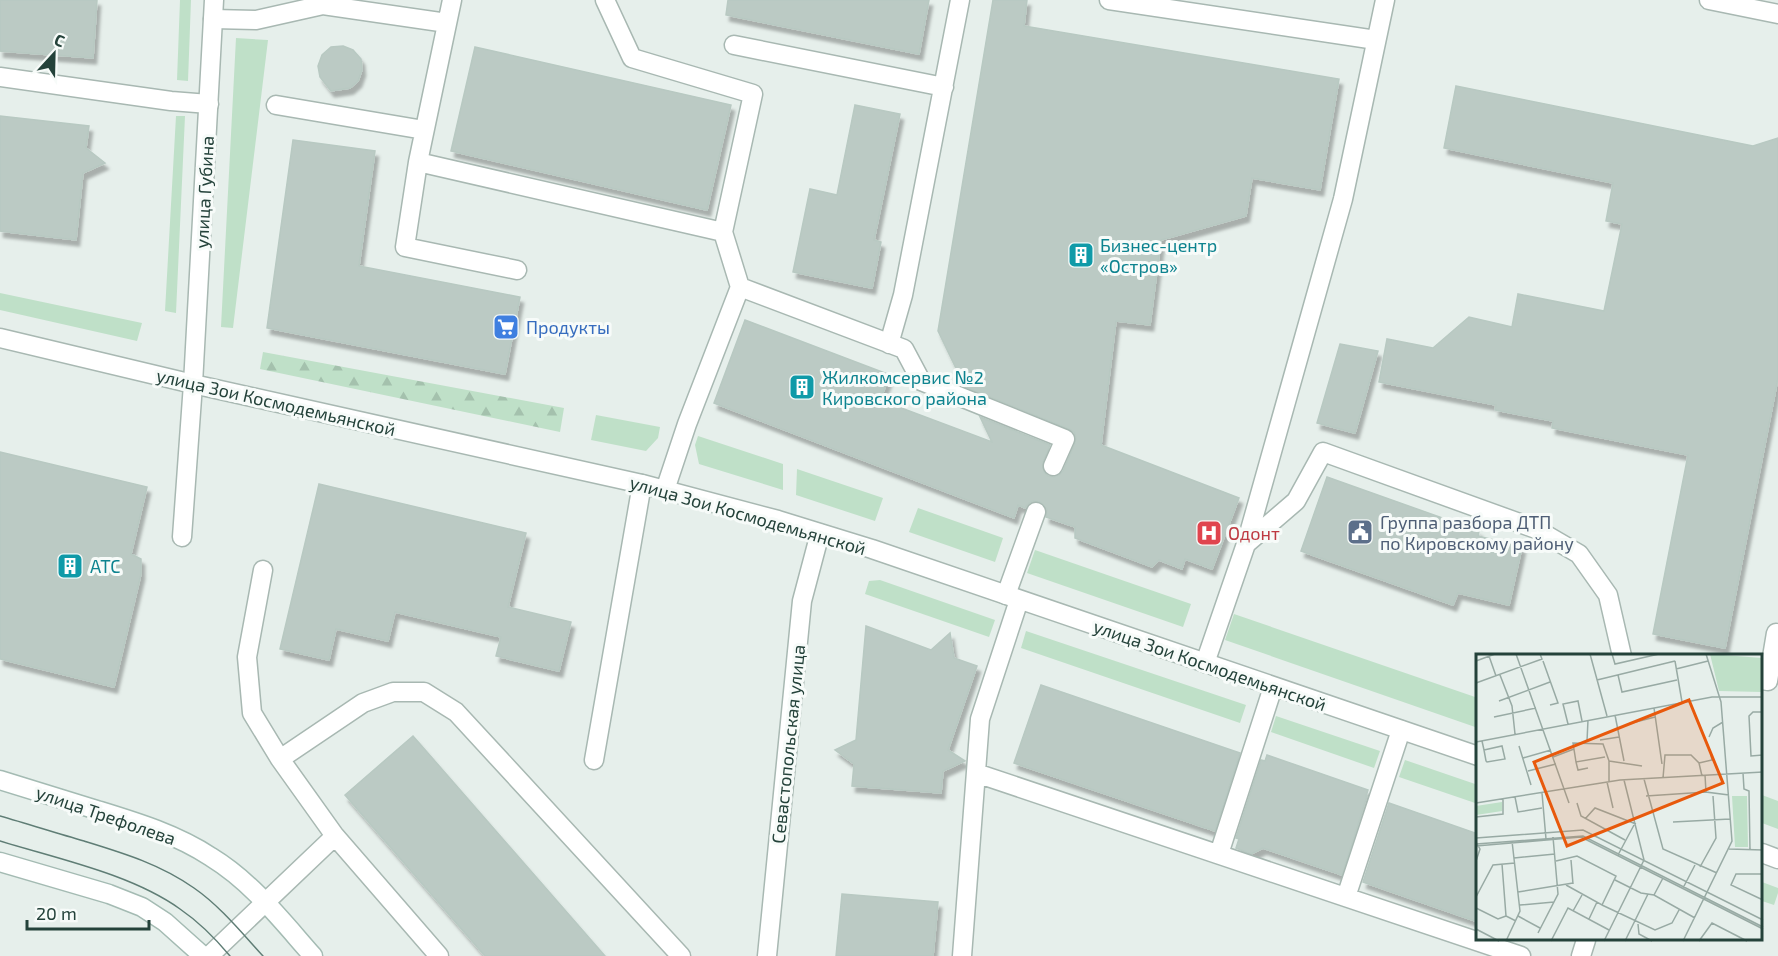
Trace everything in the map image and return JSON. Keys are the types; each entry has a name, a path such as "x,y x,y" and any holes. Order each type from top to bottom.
{"street":[{"name":"улица Губина","path":"182,537 193,384 214,0"},
{"path":"452,0 424,130 405,247 517,270"},
{"path":"604,0 632,58 753,94 723,232 740,287 687,424 665,490"},
{"path":"889,344 903,295 960,0"},
{"path":"1109,0 1376,40"},
{"path":"1205,663 1246,544 1343,199 1385,0"},
{"path":"1710,0 1778,14"},
{"path":"213,19 256,20 323,5 447,23"},
{"path":"734,45 944,87"},
{"path":"0,77 171,101 209,104"},
{"path":"276,105 424,130"},
{"path":"418,162 723,232"},
{"path":"740,287 904,349 921,381 1065,439 1053,466"},
{"name":"улица Зои Космодемьянской","path":"0,338 193,384 642,484 778,520 883,553 1476,755"},
{"path":"1246,544 1296,501 1323,452 1536,529 1579,554 1608,595 1622,654"},
{"path":"594,760 642,484"},
{"path":"962,956 980,719 1036,512"},
{"name":"Севастопольская улица","path":"767,956 802,601 820,533"},
{"path":"263,570 247,657 252,713 280,759 335,836 439,956"},
{"path":"1763,680 1768,681 1776,633"},
{"path":"1219,854 1274,687"},
{"path":"280,759 363,703 393,692 424,692 456,712 681,956"},
{"path":"1346,897 1401,730"},
{"path":"976,773 1476,941"},
{"name":"улица Трефолева","path":"0,780 138,823 181,840 213,858 265,901 313,956"},
{"path":"209,956 335,836"},
{"path":"1763,854 1778,859"},
{"path":"0,862 109,894 142,907 165,922 203,956"},
{"path":"1477,941 1521,956"},
{"path":"1581,956 1585,941"}],"green space":[{"path":"180,0 191,0 188,81 177,80"},
{"path":"236,38 268,40 233,328 221,327"},
{"path":"176,116 185,116 176,313 165,311"},
{"path":"0,293 142,323 137,341 0,310"},
{"path":"263,352 564,408 560,432 260,369"},
{"path":"596,415 660,427 658,438 646,451 591,440"},
{"path":"698,436 783,464 783,490 699,464 695,445"},
{"path":"797,469 883,498 875,521 796,495"},
{"path":"918,508 1003,538 995,562 909,532"},
{"path":"1035,550 1191,604 1183,627 1027,573"},
{"path":"880,580 995,620 989,637 865,594 869,581"},
{"path":"1234,614 1476,697 1476,727 1225,640"},
{"path":"1026,631 1246,705 1240,723 1021,648"},
{"path":"1276,716 1380,751 1374,768 1271,732"},
{"path":"1405,760 1476,784 1476,803 1399,777"},
{"path":"1763,795 1778,801 1778,829 1763,823"},
{"path":"1763,882 1778,888 1774,905 1763,901"}],"building":[{"path":"0,0 97,0 93,58 0,51"},
{"path":"728,0 929,0 919,54 726,15"},
{"path":"993,0 1027,0 1024,26 1339,79 1320,190 1252,178 1246,216 1161,240 1150,325 1116,321 1101,445 1239,498 1212,569 1185,559 1182,569 1159,560 1152,567 1075,538 1075,527 1046,517 1047,509 1040,502 1033,501 1025,508 1018,505 1014,518 714,403 745,320 890,375 880,400 992,442 980,417 1050,445 1043,462 1044,472 1054,477 1063,471 1075,443 1074,432 965,387 938,331"},
{"path":"343,46 353,50 361,59 362,70 358,81 350,88 331,91 320,77 318,66 322,55 331,47"},
{"path":"475,47 731,105 707,210 451,151"},
{"path":"1456,86 1753,146 1778,138 1778,378 1725,648 1653,634 1688,455 1552,428 1553,421 1495,410 1496,405 1379,382 1387,339 1433,348 1469,317 1512,327 1518,294 1604,311 1622,224 1606,221 1613,183 1444,148"},
{"path":"855,105 900,114 874,240 881,242 872,288 793,272 810,189 837,195"},
{"path":"0,116 89,126 86,148 105,163 83,173 76,240 0,231"},
{"path":"293,140 375,151 359,266 520,297 505,374 267,328"},
{"path":"1340,344 1378,351 1355,433 1317,423"},
{"name":"АТС","path":"0,452 147,487 131,554 141,559 141,574 114,687 0,659"},
{"path":"1327,477 1479,531 1478,536 1522,547 1509,605 1458,593 1453,605 1301,551"},
{"path":"319,484 526,533 508,607 571,622 559,671 496,656 501,637 395,612 388,641 336,629 329,660 280,649"},
{"path":"866,626 931,650 950,633 954,658 977,666 948,750 965,761 943,771 941,793 852,786 854,764 835,750 856,740"},
{"path":"1041,685 1240,753 1215,831 1014,763"},
{"path":"413,736 605,956 485,956 345,795"},
{"path":"1267,755 1368,790 1342,875 1263,848 1251,854 1236,848 1239,839 1236,838 1261,760 1265,761"},
{"path":"1389,803 1476,833 1476,921 1363,882"},
{"path":"842,894 938,902 933,956 836,956"}],"tram line":[{"path":"0,816 113,850 168,872 213,903 263,956"},
{"path":"0,841 93,869 139,886 187,914 230,956"}],"place":[{"name":"Бизнес-центр «Остров»","path":"1081,255"},
{"name":"Продукты","path":"506,327"},
{"name":"Жилкомсервис №2 Кировского района","path":"802,387"},
{"name":"Группа разбора ДТП по Кировскому району","path":"1360,532"},
{"name":"Одонт","path":"1209,533"},
{"name":"АТС","path":"70,566"}]}
